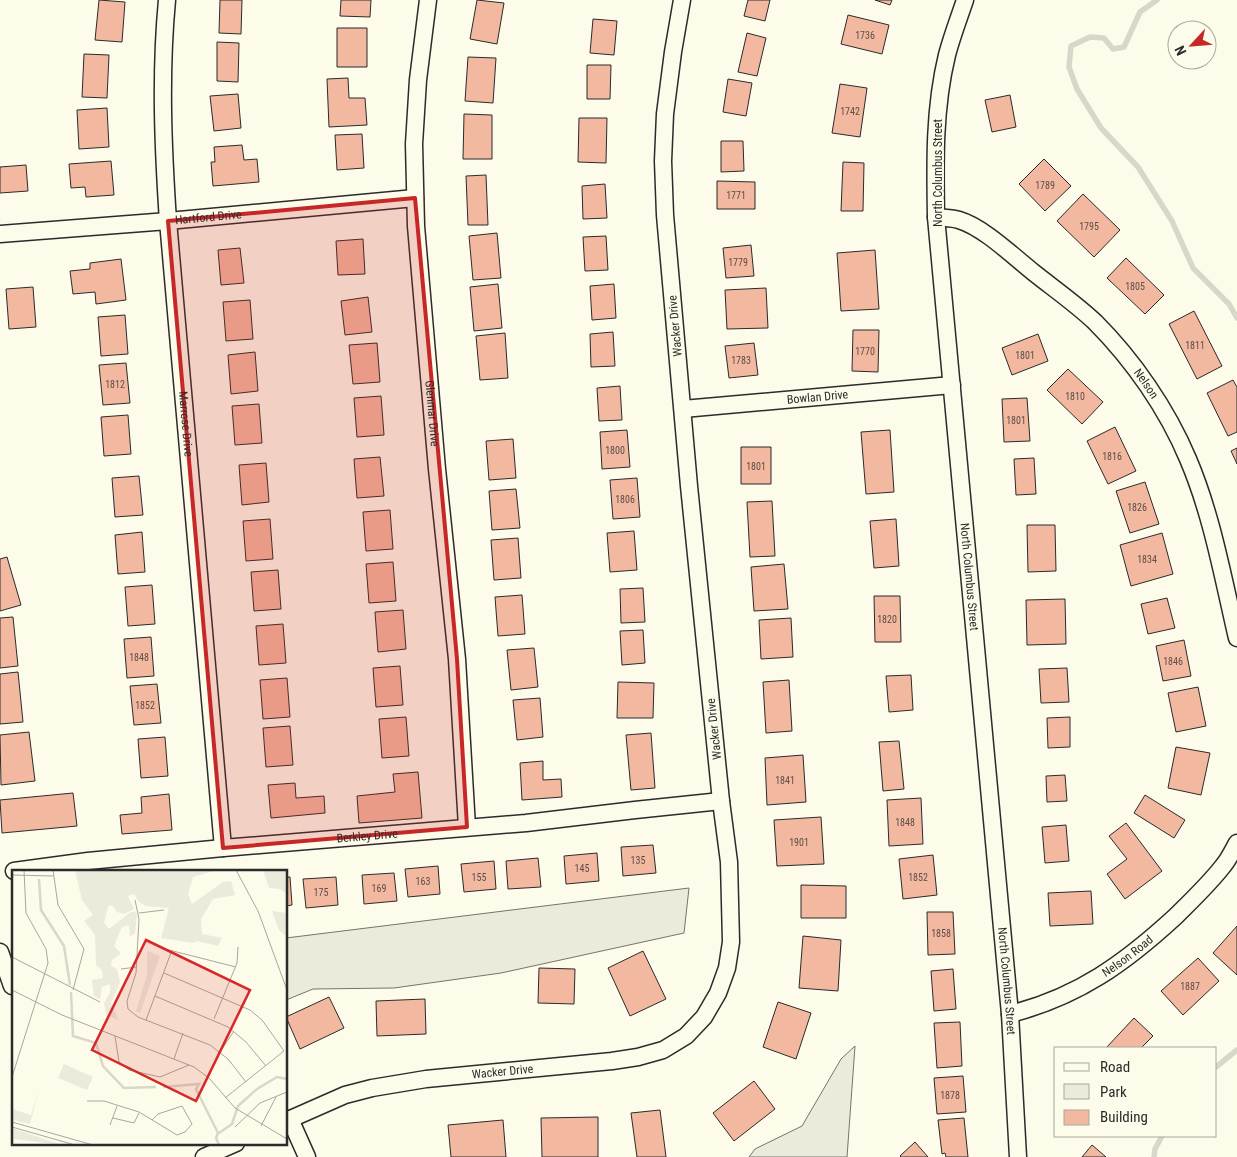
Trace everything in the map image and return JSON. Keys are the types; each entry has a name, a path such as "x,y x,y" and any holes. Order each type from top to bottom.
{"street":[{"name":"Marrose Drive","path":"167,0 162,76 163,142 168,222 224,848"},
{"name":"Glenmar Drive","path":"428,0 418,80 414,144 415,198 437,469 457,660 467,827"},
{"name":"Wacker Drive","path":"288,1120 345,1095 372,1088 426,1079 638,1058 663,1050 686,1036 704,1017 718,993 726,968 731,942 730,888 665,215 663,161 665,114 682,0"},
{"name":"North Columbus Street","path":"965,0 947,56 941,83 935,165 936,217 1010,1014 1018,1157"},
{"name":"Hartford Drive","path":"0,234 168,222 415,198"},
{"name":"Nelson","path":"936,217 959,220 983,233 1094,322 1127,358 1172,426 1188,459 1213,539 1237,638"},
{"name":"Bowlan Drive","path":"683,409 952,385"},
{"name":"Berkley Drive","path":"21,870 88,861 224,848 526,823 721,801"},
{"name":"Nelson Road","path":"1010,1014 1059,999 1083,987 1120,964 1168,923 1224,865 1237,843"},
{"path":"0,952 12,986"},
{"path":"288,1120 307,1157"},
{"path":"204,1157 234,1144"}],"highlighted area":[{"path":"415,198 457,659 467,827 223,848 168,221"}],"green space":[{"path":"689,888 684,933 501,973 394,988 313,989 288,999 288,938"},
{"path":"855,1046 847,1157 749,1157 755,1149 802,1126 841,1059"}],"building":[{"path":"99,0 125,2 122,42 95,40"},
{"path":"220,0 242,0 241,34 219,33"},
{"path":"341,0 371,0 370,17 340,16"},
{"path":"477,0 504,3 497,44 470,39"},
{"path":"748,0 770,0 765,21 744,16"},
{"path":"875,0 892,0 890,5"},
{"path":"848,15 889,25 882,54 841,44"},
{"path":"593,19 617,21 614,55 590,53"},
{"path":"337,28 367,28 367,67 337,67"},
{"path":"747,33 766,38 757,76 738,72"},
{"path":"217,42 239,43 238,82 217,81"},
{"path":"84,54 109,55 107,98 82,97"},
{"path":"468,57 496,58 493,103 465,101"},
{"path":"587,65 611,65 610,99 587,99"},
{"path":"348,78 349,98 365,98 367,125 329,127 327,79"},
{"path":"728,79 752,83 746,116 723,112"},
{"path":"840,84 867,88 860,137 832,133"},
{"path":"238,94 241,128 214,131 210,96"},
{"path":"1010,95 1016,127 992,132 985,100"},
{"path":"107,108 109,147 79,149 77,110"},
{"path":"464,114 492,115 492,159 463,159"},
{"path":"579,118 607,118 606,163 578,162"},
{"path":"362,134 364,168 337,170 335,135"},
{"path":"721,141 743,141 744,171 721,172"},
{"path":"242,145 244,160 257,159 259,182 213,186 211,162 215,162 214,147"},
{"path":"1044,159 1071,186 1045,211 1019,184"},
{"path":"111,161 114,195 86,197 85,187 71,188 69,164"},
{"path":"843,162 864,163 863,211 841,211"},
{"path":"26,165 28,191 0,193 0,167"},
{"path":"486,175 488,225 468,225 466,176"},
{"path":"717,181 755,182 755,209 717,209"},
{"path":"605,184 607,218 583,219 582,186"},
{"path":"1083,194 1120,230 1094,257 1057,221"},
{"path":"497,233 501,278 473,280 469,236"},
{"path":"606,236 608,270 585,271 583,237"},
{"path":"363,239 365,274 338,275 336,241"},
{"path":"751,245 754,276 726,278 723,248"},
{"path":"240,248 244,283 221,285 218,250"},
{"path":"875,250 879,309 841,311 837,253"},
{"path":"1126,258 1164,295 1145,314 1107,278"},
{"path":"121,259 126,300 96,304 95,292 73,294 70,271 90,269 90,263"},
{"path":"498,284 502,328 474,331 470,287"},
{"path":"614,284 616,318 592,320 590,286"},
{"path":"33,287 36,327 9,329 6,289"},
{"path":"766,288 768,328 727,329 725,290"},
{"path":"368,297 372,332 345,335 341,301"},
{"path":"250,300 253,339 226,341 223,302"},
{"path":"1194,311 1222,366 1197,379 1169,324"},
{"path":"125,315 128,354 101,356 98,317"},
{"path":"853,330 879,330 878,372 852,371"},
{"path":"613,332 615,366 591,367 590,334"},
{"path":"505,333 508,378 480,380 476,336"},
{"path":"1038,334 1048,361 1012,375 1002,348"},
{"path":"377,343 380,382 353,384 349,345"},
{"path":"754,343 758,375 729,378 725,346"},
{"path":"255,352 258,391 231,394 228,355"},
{"path":"126,363 130,403 103,405 99,365"},
{"path":"1068,369 1103,402 1082,424 1047,390"},
{"path":"1233,380 1237,387 1237,432 1228,436 1207,393"},
{"path":"620,386 622,420 599,421 597,388"},
{"path":"381,396 384,435 357,437 354,398"},
{"path":"1027,398 1030,441 1004,442 1002,399"},
{"path":"259,404 262,443 235,445 232,406"},
{"path":"128,415 131,454 104,456 101,417"},
{"path":"1115,427 1136,471 1108,484 1087,441"},
{"path":"627,430 630,467 602,469 600,432"},
{"path":"890,430 894,492 866,494 861,432"},
{"path":"513,439 516,478 489,480 486,441"},
{"path":"741,447 771,447 771,484 741,484"},
{"path":"1237,448 1237,464 1231,451"},
{"path":"380,457 384,496 357,498 354,459"},
{"path":"1034,458 1036,494 1016,495 1014,459"},
{"path":"266,463 269,502 242,505 239,465"},
{"path":"139,476 143,515 115,517 112,478"},
{"path":"637,478 640,517 613,519 610,480"},
{"path":"1145,482 1159,524 1130,533 1116,491"},
{"path":"516,489 520,528 492,530 489,491"},
{"path":"772,501 775,556 750,557 747,502"},
{"path":"390,510 393,549 366,551 363,512"},
{"path":"270,519 273,559 246,561 243,521"},
{"path":"896,519 899,566 874,568 870,521"},
{"path":"1027,525 1055,525 1056,571 1028,572"},
{"path":"634,531 637,570 610,572 607,533"},
{"path":"142,532 145,572 118,574 115,535"},
{"path":"1162,533 1173,574 1131,586 1120,545"},
{"path":"518,538 521,578 494,580 491,540"},
{"path":"7,557 21,605 0,611 0,559"},
{"path":"393,562 396,601 369,603 366,564"},
{"path":"784,564 788,609 754,611 751,567"},
{"path":"278,570 281,609 254,611 251,572"},
{"path":"152,585 155,624 128,626 125,587"},
{"path":"643,588 645,622 621,623 620,589"},
{"path":"522,595 525,634 498,636 495,597"},
{"path":"874,596 900,596 901,642 875,642"},
{"path":"1167,598 1175,628 1148,634 1141,604"},
{"path":"1065,599 1066,644 1027,645 1026,600"},
{"path":"403,610 406,649 378,652 375,612"},
{"path":"13,617 18,666 0,668 0,618"},
{"path":"791,618 793,657 761,659 759,620"},
{"path":"283,624 286,663 259,665 256,626"},
{"path":"643,630 645,663 622,665 620,631"},
{"path":"151,637 154,676 127,678 124,639"},
{"path":"1184,640 1191,676 1163,681 1156,646"},
{"path":"534,648 538,687 511,690 507,650"},
{"path":"400,666 403,705 376,707 373,668"},
{"path":"1067,668 1069,702 1041,703 1039,669"},
{"path":"18,672 23,722 0,724 0,674"},
{"path":"911,675 913,710 889,712 886,676"},
{"path":"287,678 290,717 263,719 260,680"},
{"path":"789,680 792,731 766,733 763,682"},
{"path":"618,682 654,683 653,718 617,718"},
{"path":"157,684 161,723 134,725 130,686"},
{"path":"1198,687 1206,726 1176,732 1168,693"},
{"path":"540,698 543,737 517,740 513,700"},
{"path":"406,717 409,756 382,758 379,719"},
{"path":"1070,717 1070,747 1048,748 1047,718"},
{"path":"290,726 293,765 266,767 263,728"},
{"path":"29,732 35,781 1,785 0,735"},
{"path":"651,733 655,788 631,790 626,735"},
{"path":"165,737 168,776 141,778 138,739"},
{"path":"899,741 904,789 883,791 879,742"},
{"path":"1176,747 1210,753 1201,795 1168,788"},
{"path":"803,755 806,802 767,805 765,758"},
{"path":"543,761 543,780 561,779 562,797 522,800 520,763"},
{"path":"418,772 422,818 359,823 357,796 395,792 393,774"},
{"path":"1065,775 1067,801 1047,802 1046,776"},
{"path":"295,783 296,798 324,796 325,813 271,818 268,785"},
{"path":"73,793 77,826 2,833 0,800"},
{"path":"169,794 172,830 122,834 120,815 142,813 141,797"},
{"path":"1145,795 1185,820 1174,838 1134,813"},
{"path":"921,798 923,844 889,846 887,800"},
{"path":"821,817 824,864 777,866 774,820"},
{"path":"1126,823 1162,871 1125,899 1107,874 1127,859 1109,836"},
{"path":"1066,825 1069,861 1045,863 1042,827"},
{"path":"653,845 656,873 623,876 621,847"},
{"path":"597,853 599,881 566,884 564,856"},
{"path":"933,855 937,895 903,899 899,859"},
{"path":"538,858 541,887 508,889 506,861"},
{"path":"494,861 496,889 464,892 461,864"},
{"path":"438,866 440,894 408,897 405,869"},
{"path":"394,873 397,901 364,904 362,875"},
{"path":"288,877 290,877 292,905 288,906"},
{"path":"336,877 338,905 306,908 303,879"},
{"path":"801,885 846,886 846,918 801,918"},
{"path":"1091,891 1093,924 1050,926 1048,893"},
{"path":"927,912 953,912 955,954 928,955"},
{"path":"1237,926 1237,975 1213,953"},
{"path":"803,936 841,940 838,991 799,988"},
{"path":"643,951 666,999 630,1016 608,968"},
{"path":"1198,958 1219,981 1183,1015 1161,991"},
{"path":"539,968 575,969 574,1004 538,1003"},
{"path":"953,969 956,1009 934,1011 931,971"},
{"path":"329,997 344,1028 300,1049 288,1022 288,1016"},
{"path":"425,999 426,1034 377,1036 376,1001"},
{"path":"778,1002 811,1013 796,1059 763,1047"},
{"path":"1134,1018 1153,1036 1142,1047 1107,1047"},
{"path":"960,1022 962,1066 937,1068 934,1023"},
{"path":"963,1076 966,1112 937,1114 934,1078"},
{"path":"754,1081 775,1109 734,1141 713,1113"},
{"path":"660,1110 666,1157 637,1157 631,1113"},
{"path":"598,1117 598,1157 542,1157 541,1118"},
{"path":"964,1118 968,1157 946,1157 945,1153 942,1154 938,1120"},
{"path":"503,1120 506,1157 451,1157 448,1125"},
{"path":"915,1142 928,1157 900,1156"},
{"path":"1092,1145 1106,1157 1082,1157"}],"waterway":[{"path":"1157,0 1140,12 1124,47 1113,49 1104,38 1090,37 1071,46 1069,67 1077,89 1101,128 1138,167 1172,221 1193,268 1229,304 1237,318"},
{"path":"1217,1066 1237,1050"},
{"path":"1154,1157 1155,1149 1161,1137"}]}
